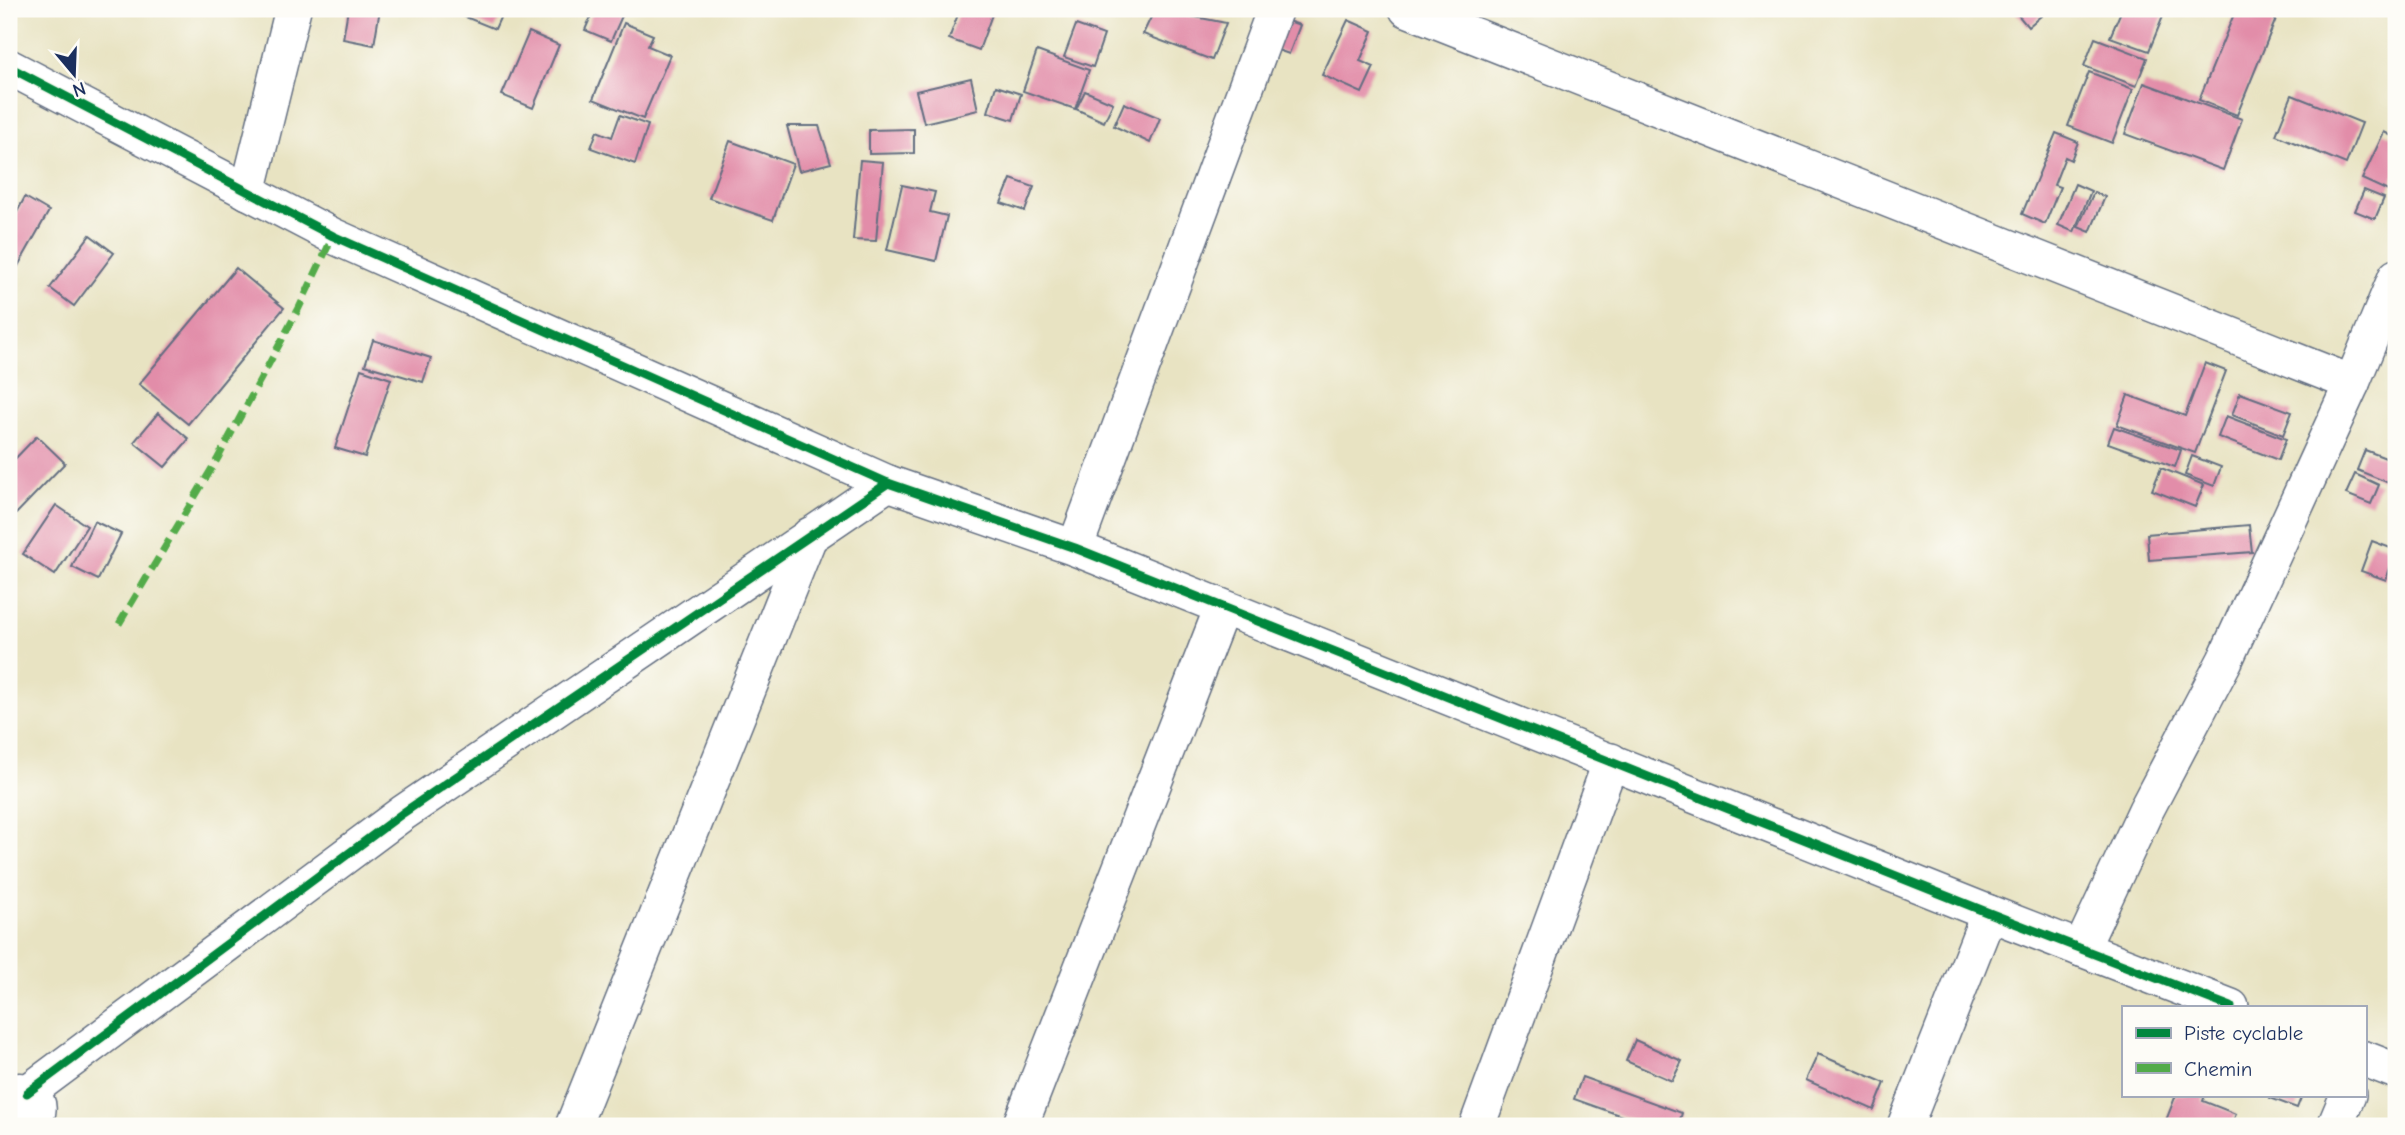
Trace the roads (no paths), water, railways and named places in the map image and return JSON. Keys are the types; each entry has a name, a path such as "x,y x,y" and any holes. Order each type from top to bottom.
{"street":[{"path":"248,192 293,9"},
{"path":"1075,548 1275,9"},
{"path":"1407,9 2352,383"},
{"path":"9,67 333,236 888,483 1075,548 2228,1006"},
{"path":"2081,949 2146,810 2225,660 2352,383 2396,277"},
{"path":"26,1115 403,813 888,483"},
{"path":"573,1126 810,535"},
{"path":"1020,1126 1222,608"},
{"path":"1476,1126 1611,761"},
{"path":"1905,1126 1989,913"},
{"path":"2366,1059 2396,1072"},
{"path":"2335,1126 2348,1096"}]}
